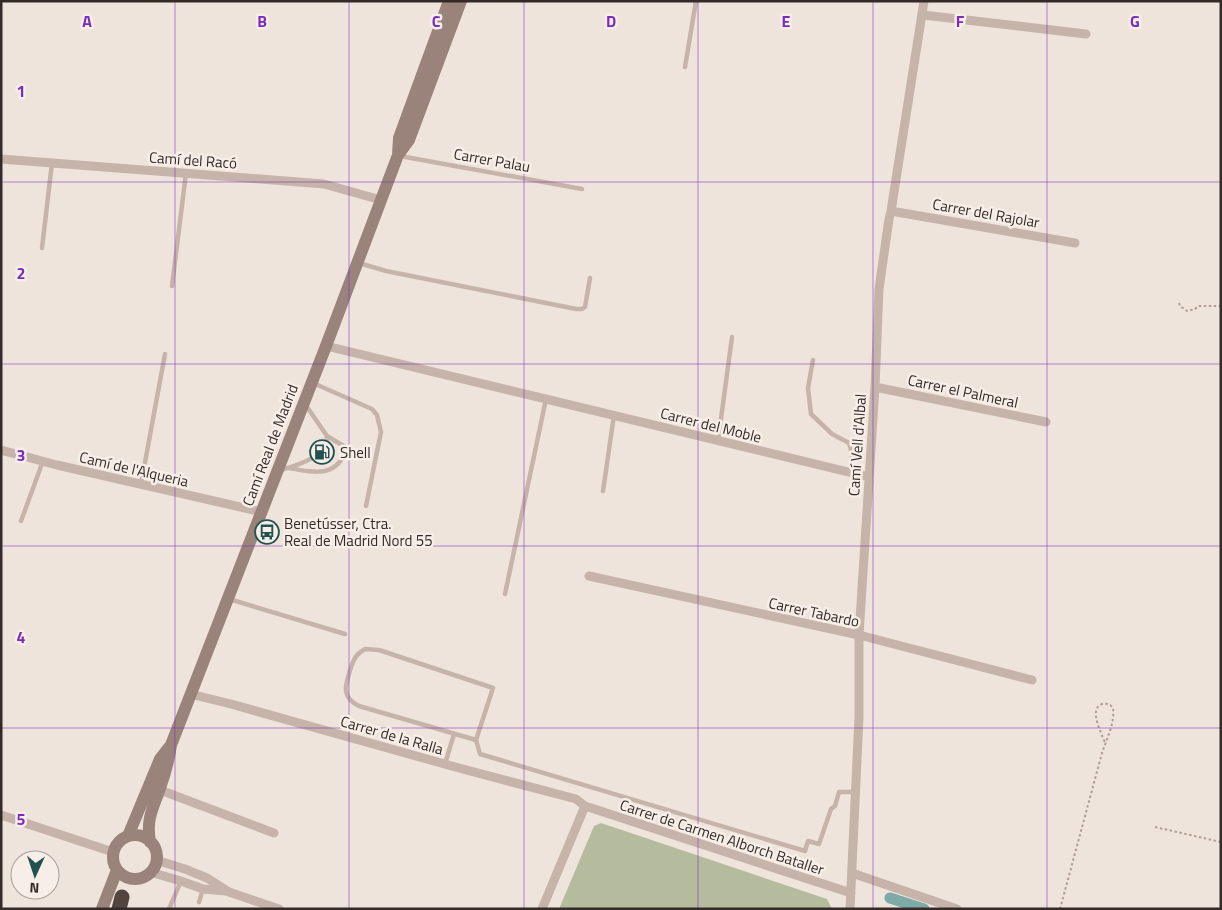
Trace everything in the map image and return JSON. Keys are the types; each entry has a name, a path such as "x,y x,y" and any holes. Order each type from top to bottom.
{"street":[{"name":"Camí Real de Madrid","path":"398,155 399,138 449,1"},
{"name":"Camí Real de Madrid","path":"450,34 447,21 455,1"},
{"name":"Camí Real de Madrid","path":"150,842 149,820 160,790 171,745 262,512 283,469 304,403 398,155 409,140 462,1"},
{"name":"Camí Vell d'Albal","path":"850,909 859,717 859,635 875,387 879,289 924,1"},
{"path":"922,15 1086,34"},
{"name":"Camí del Racó","path":"1,159 324,184 381,200"},
{"name":"Carrer del Rajolar","path":"891,211 1075,243"},
{"name":"Carrer del Moble","path":"326,346 869,477"},
{"name":"Carrer el Palmeral","path":"875,387 1046,422"},
{"name":"Camí de l'Alqueria","path":"1,450 43,462 262,512"},
{"name":"Carrer Tabardo","path":"589,576 859,635 1032,680"},
{"name":"Carrer de la Ralla","path":"190,694 576,799 585,806"},
{"name":"Camí Real de Madrid","path":"128,836 160,759 171,745"},
{"path":"160,790 274,833"},
{"path":"542,909 585,806"},
{"name":"Carrer de Carmen Alborch Bataller","path":"585,806 851,893"},
{"path":"1,815 113,852"},
{"path":"128,836 139,836 150,842 156,852 156,860 150,872 137,878 128,877 117,870 113,862 113,852 119,842 128,836"},
{"path":"156,860 200,875 254,905 279,909"},
{"path":"102,909 117,870"},
{"path":"150,872 203,889 229,892"},
{"path":"852,873 957,909"},
{"path":"118,905 137,878"}],"lane":[{"path":"684,67 696,1"},
{"name":"Carrer Palau","path":"398,155 582,189"},
{"path":"42,248 52,163"},
{"path":"172,286 186,173"},
{"path":"358,263 386,271 576,309 586,307 590,278"},
{"path":"718,441 732,337"},
{"path":"140,484 164,354"},
{"path":"813,360 808,388 811,414 832,434 849,443 852,453 851,473"},
{"path":"312,382 372,409 377,415 381,432 366,506"},
{"path":"504,594 546,399"},
{"path":"283,469 309,472 325,471 339,464 345,455 347,448 327,436 304,403"},
{"path":"603,491 614,416"},
{"path":"283,469 300,465 320,453 327,440 327,436"},
{"path":"21,522 43,462"},
{"path":"228,599 345,634"},
{"path":"476,740 359,706 352,702 346,691 354,659 365,649 379,650 492,688 476,740 480,754 805,851 808,841 819,844 839,792 856,792"},
{"path":"445,764 454,734"},
{"path":"169,909 181,882"},
{"path":"199,902 203,889"}],"path":[{"path":"1179,303 1187,311 1198,306 1221,306"},
{"path":"1060,909 1114,715 1110,704 1099,706 1096,710 1099,728 1105,743"},
{"path":"1155,827 1221,842"}],"green space":[{"path":"601,823 827,899 832,909 559,909 594,826"}],"waterway":[{"path":"890,898 924,909"}],"place":[{"name":"Shell","path":"322,452"},
{"name":"Benetússer, Ctra. Real de Madrid Nord 55","path":"267,532"}]}
